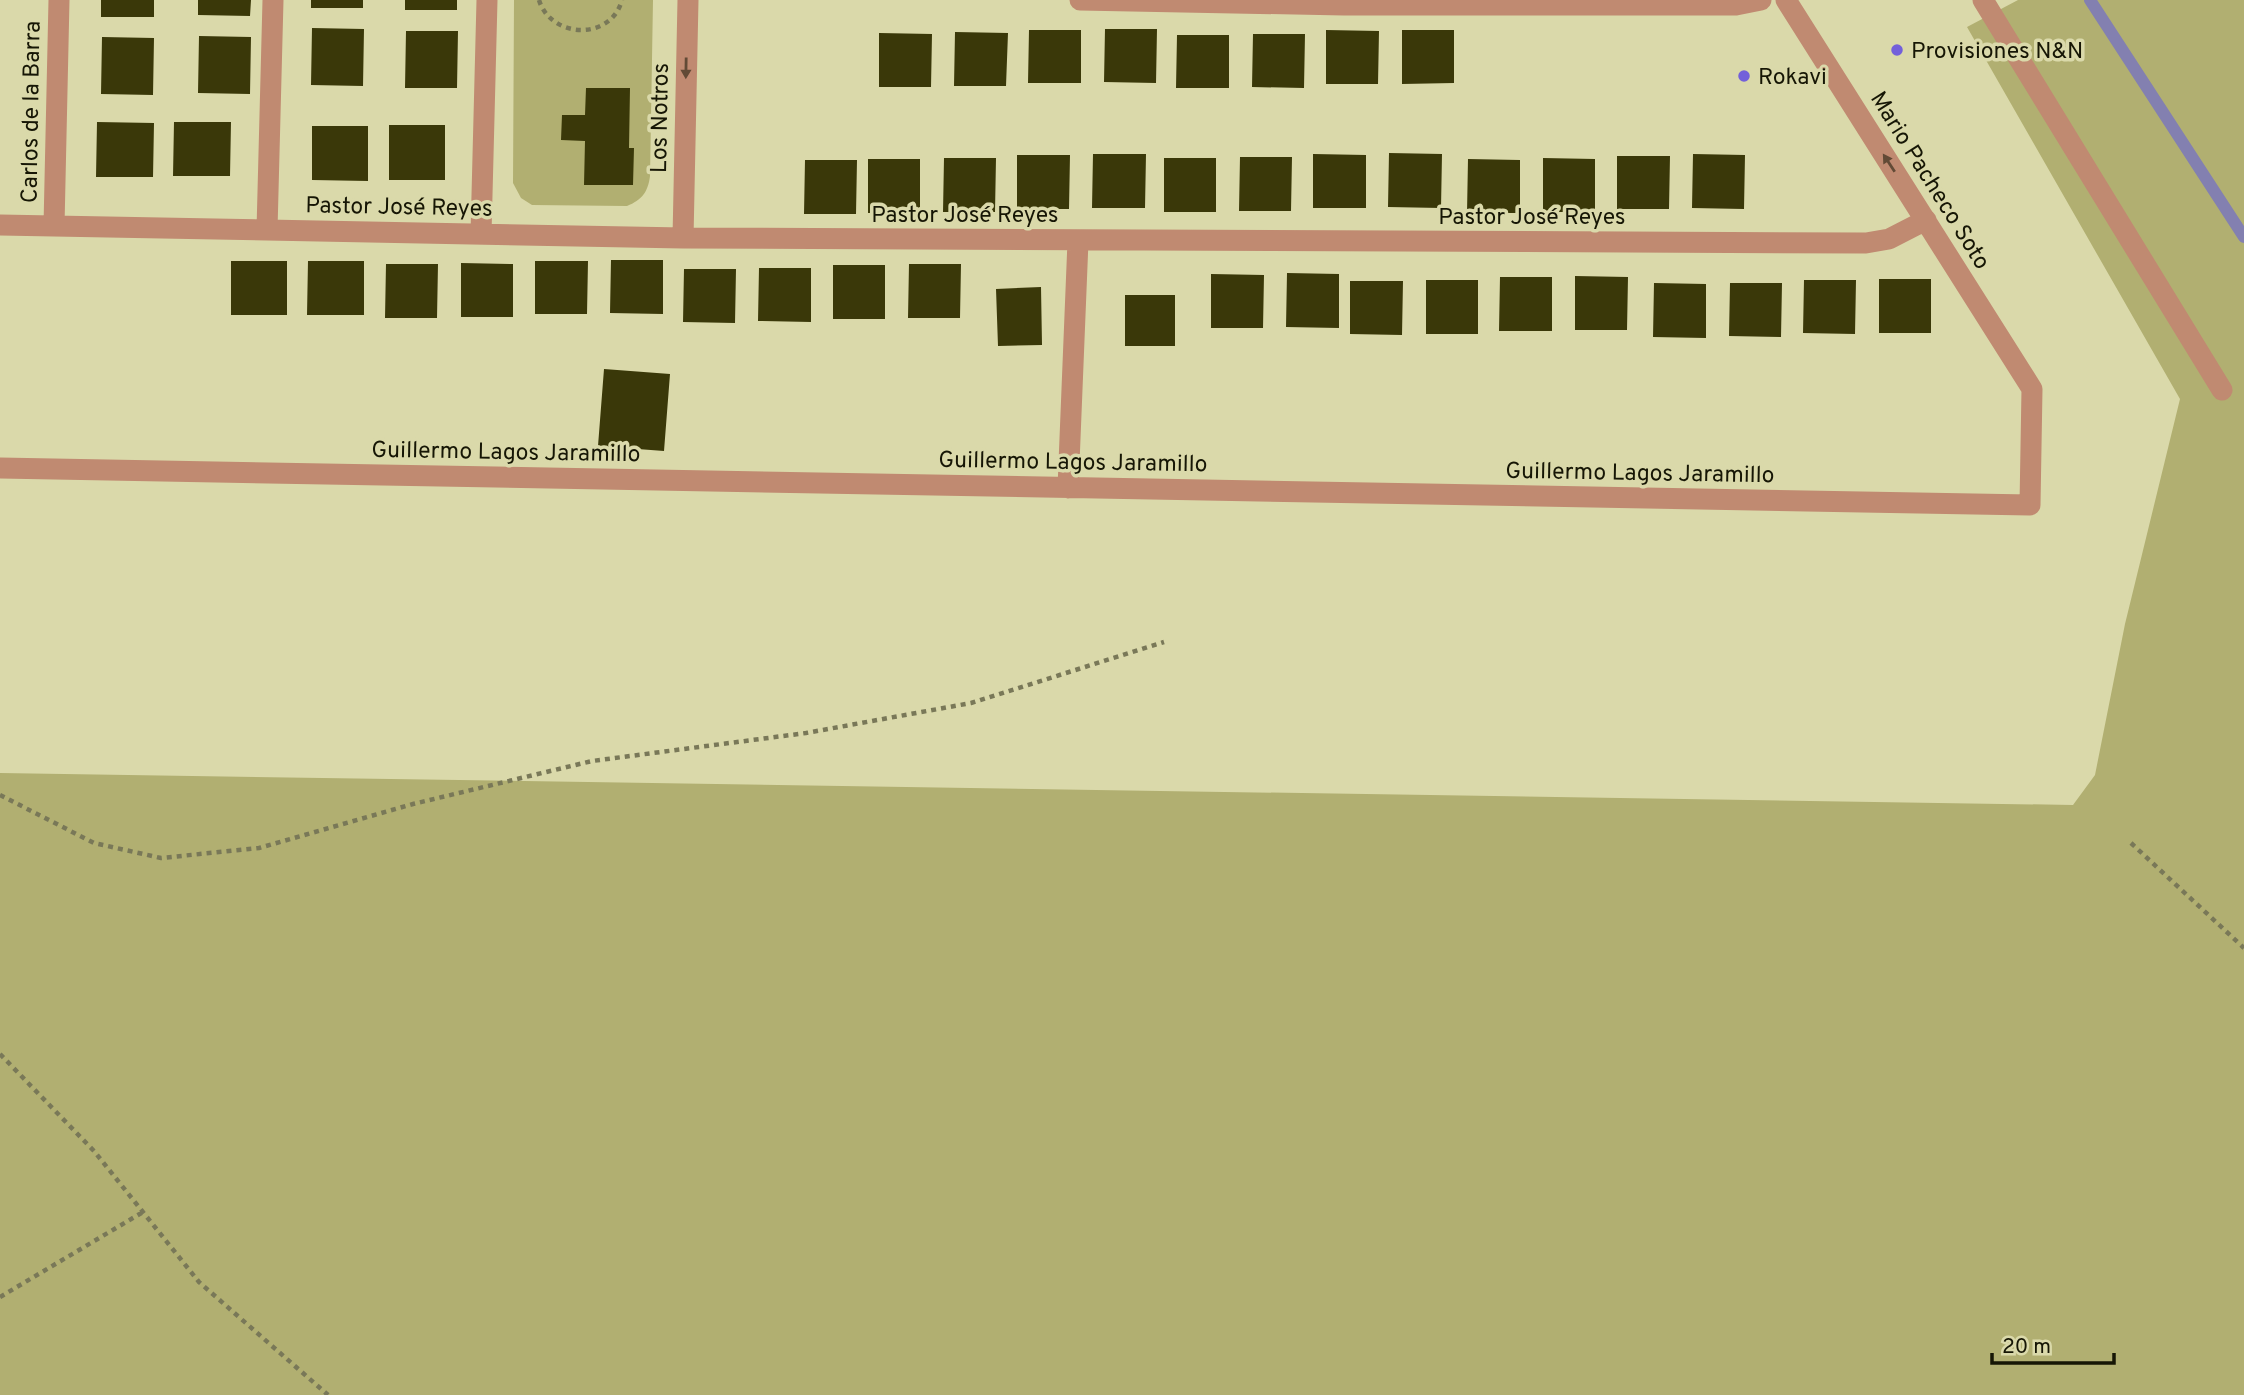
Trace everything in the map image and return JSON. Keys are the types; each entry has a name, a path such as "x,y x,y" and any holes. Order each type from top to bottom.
{"street":[{"name":"Carlos de la Barra","path":"54,226 59,0"},
{"path":"267,230 272,0"},
{"path":"481,234 487,0"},
{"name":"Los Notros","path":"682,238 688,0"},
{"path":"1080,0 1736,5 1761,0"},
{"name":"Mario Pacheco Soto","path":"1786,0 2032,389"},
{"path":"1983,0 2222,390"},
{"name":"Pastor José Reyes","path":"0,225 682,238 1866,243 1889,239 1926,220"},
{"path":"1068,488 1078,241"},
{"name":"Guillermo Lagos Jaramillo","path":"0,468 2030,505 2032,389"}],"path":[{"path":"539,0 548,17 560,26 573,30 601,26 612,17 622,0"},
{"path":"0,795 94,843 161,858 259,848 413,804 592,761 806,733 971,703 1164,642"},
{"path":"2131,843 2244,948"},
{"path":"0,1054 94,1151 200,1282 328,1395"},
{"path":"0,1297 143,1212"}],"shaded area":[{"path":"514,0 653,0 650,176 646,191 637,201 627,206 532,205 521,198 513,183"},
{"path":"2018,0 2244,0 2244,1395 0,1395 0,773 2073,805 2095,775 2125,624 2180,399 1967,27"}],"building":[{"path":"101,0 154,0 154,17 101,17"},
{"path":"198,0 251,0 250,16 198,15"},
{"path":"311,0 363,0 363,8 311,8"},
{"path":"405,0 457,0 457,10 405,10"},
{"path":"312,28 364,29 363,86 311,85"},
{"path":"1105,29 1157,29 1156,83 1104,82"},
{"path":"1029,30 1081,30 1081,83 1028,83"},
{"path":"1326,30 1379,31 1378,84 1326,84"},
{"path":"1402,30 1454,30 1454,83 1402,84"},
{"path":"406,31 458,31 457,88 405,88"},
{"path":"955,32 1008,33 1006,86 954,86"},
{"path":"879,33 932,34 931,87 879,87"},
{"path":"1253,34 1305,34 1304,88 1252,87"},
{"path":"1177,35 1229,35 1229,88 1176,88"},
{"path":"199,36 251,37 250,94 198,93"},
{"path":"102,37 154,38 153,95 101,94"},
{"path":"586,88 630,88 629,148 634,148 633,185 584,185 585,141 561,140 562,115 585,115"},
{"path":"97,122 154,123 153,177 96,177"},
{"path":"174,122 231,122 230,176 173,176"},
{"path":"389,125 445,125 445,180 389,180"},
{"path":"312,126 368,126 368,181 312,180"},
{"path":"1389,153 1442,154 1441,208 1388,207"},
{"path":"1093,154 1146,154 1145,208 1092,208"},
{"path":"1313,154 1366,155 1366,208 1313,208"},
{"path":"1693,154 1745,155 1744,209 1692,208"},
{"path":"1017,155 1070,155 1069,209 1017,209"},
{"path":"1617,156 1670,156 1669,209 1617,209"},
{"path":"1240,157 1292,157 1291,211 1239,211"},
{"path":"944,158 996,158 995,212 943,212"},
{"path":"1164,158 1216,158 1216,212 1164,212"},
{"path":"1543,158 1595,159 1595,212 1543,212"},
{"path":"868,159 920,159 920,212 868,213"},
{"path":"1468,159 1520,160 1520,213 1467,213"},
{"path":"805,160 857,160 856,214 804,214"},
{"path":"611,260 663,260 663,314 610,313"},
{"path":"231,261 287,261 287,315 231,315"},
{"path":"308,261 364,261 364,315 307,315"},
{"path":"535,261 588,261 587,314 535,314"},
{"path":"461,263 513,264 513,317 461,317"},
{"path":"386,264 438,264 437,318 385,318"},
{"path":"909,264 961,264 960,318 908,318"},
{"path":"833,265 885,265 885,319 833,319"},
{"path":"759,268 811,268 811,322 758,321"},
{"path":"684,269 736,269 735,323 683,322"},
{"path":"1287,273 1339,274 1339,328 1286,327"},
{"path":"1211,274 1264,275 1263,328 1211,328"},
{"path":"1575,276 1628,277 1627,330 1575,330"},
{"path":"1500,277 1552,277 1552,331 1499,331"},
{"path":"1879,279 1931,279 1931,333 1879,333"},
{"path":"1426,280 1478,280 1478,334 1426,334"},
{"path":"1804,280 1856,280 1855,334 1803,333"},
{"path":"1350,281 1403,281 1402,335 1350,334"},
{"path":"1654,283 1706,284 1706,338 1653,337"},
{"path":"1730,283 1782,283 1781,337 1729,336"},
{"path":"1041,287 1042,345 998,346 996,289"},
{"path":"1125,295 1175,295 1175,346 1125,346"},
{"path":"604,369 670,374 664,451 598,446"}],"waterway":[{"path":"2090,0 2244,237"}],"place":[{"name":"Provisiones N&N","path":"1897,50"},
{"name":"Rokavi","path":"1744,76"}]}
